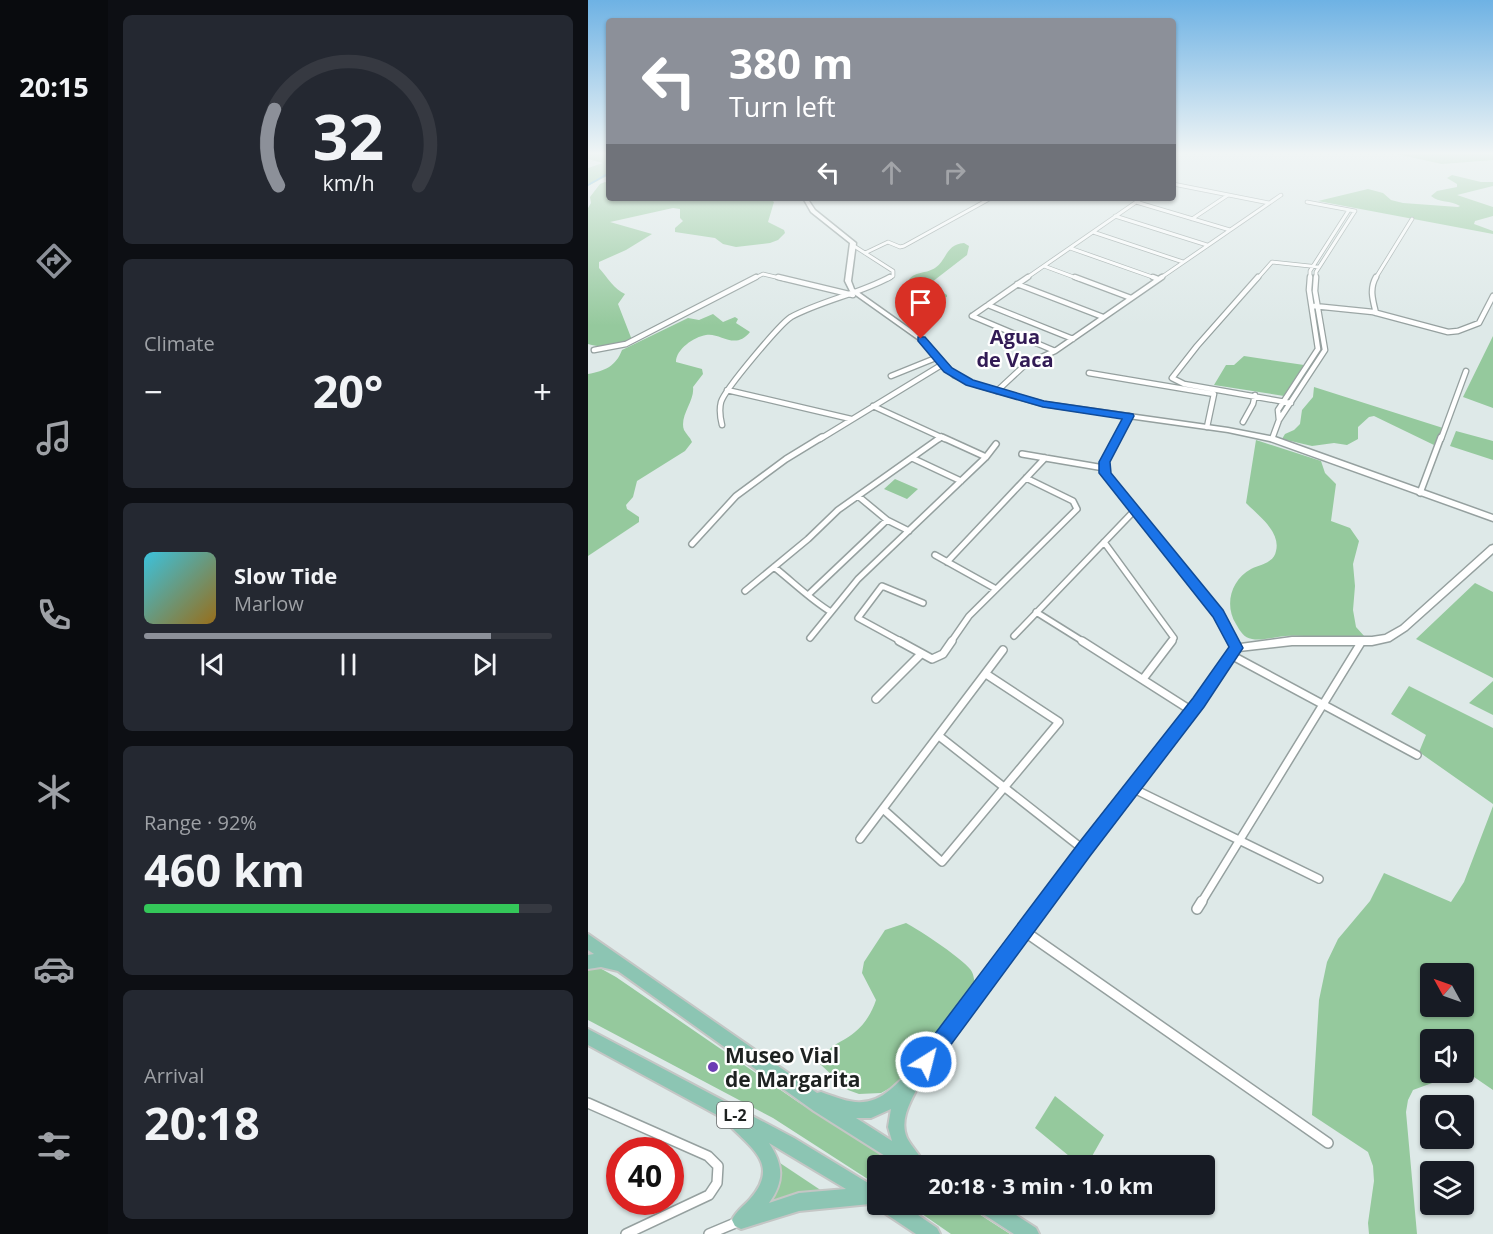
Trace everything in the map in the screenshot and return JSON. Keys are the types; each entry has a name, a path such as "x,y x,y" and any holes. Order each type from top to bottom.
{"main road":[{"path":"588,941 858,1130 900,1155"},
{"path":"588,962 601,960 625,967"},
{"name":"L-2","path":"588,1037 788,1143 867,1193"},
{"path":"804,1093 840,1108 870,1112 892,1101 913,1080"},
{"path":"909,1155 896,1133 895,1118 900,1102 913,1080"},
{"path":"727,1111 766,1149 772,1165 768,1191 759,1204 741,1221"},
{"path":"741,1221 771,1209 800,1202 867,1200"},
{"name":"L-2","path":"901,1215 931,1234"},
{"path":"1000,1215 1030,1234"}],"street":[{"path":"722,425 718,416 720,404 727,390 761,351 780,324 802,312 856,295 894,274 854,246 849,239 814,211"},
{"path":"865,253 888,242 900,247 904,246 968,211"},
{"path":"1055,351 972,316 1123,211"},
{"path":"1164,211 1230,230"},
{"path":"1192,219 1205,211"},
{"path":"997,391 1022,366 1055,351 1258,211"},
{"path":"1279,420 1277,413 1318,349 1309,279 1313,266 1352,211"},
{"path":"1272,440 1279,420 1325,350 1315,280 1319,267 1352,211"},
{"path":"1115,216 1207,245"},
{"path":"1376,313 1372,298 1373,283 1412,219"},
{"path":"1093,232 1183,262"},
{"path":"854,246 848,280 849,286 856,295 921,339 960,379 1043,404 1207,427 1272,440 1493,518"},
{"path":"1070,248 1158,279"},
{"path":"1291,403 1184,384 1173,378 1197,346 1272,262 1319,267"},
{"path":"1044,266 1131,298"},
{"path":"594,350 626,344 763,274 856,295"},
{"path":"1017,284 1103,317"},
{"path":"1312,305 1376,313 1439,331 1458,331 1479,323 1493,296"},
{"path":"988,304 1072,339"},
{"path":"891,376 938,357"},
{"path":"692,544 736,496 755,482 811,443 944,364"},
{"path":"1420,493 1466,371"},
{"path":"1089,373 1214,394 1207,427"},
{"path":"727,390 851,419"},
{"path":"1243,422 1253,404 1255,395"},
{"path":"873,406 986,457"},
{"path":"1129,416 1104,468 1111,483 1218,614 1234,652 1324,705 1417,754"},
{"path":"745,591 838,510 941,437"},
{"path":"810,638 858,579 986,457 996,444"},
{"path":"1022,454 1104,468"},
{"path":"912,458 961,481"},
{"path":"947,562 1045,458"},
{"path":"923,603 882,585 858,618 932,659 943,654 969,616 1078,507 1069,498 1026,478"},
{"path":"858,496 887,520 909,531"},
{"path":"1014,636 1134,511"},
{"path":"809,594 887,520"},
{"path":"1104,542 1174,638 1143,679"},
{"path":"913,1080 1084,850 1192,711 1234,652 1292,641 1362,641 1387,638 1404,628 1493,548"},
{"path":"935,555 996,589"},
{"path":"774,567 809,594 814,602 831,612"},
{"path":"1036,612 1192,711"},
{"path":"1197,909 1362,641"},
{"path":"860,839 1003,650"},
{"path":"876,699 921,654"},
{"path":"883,809 942,862 1059,722 986,674"},
{"path":"939,736 1084,850"},
{"path":"1132,788 1319,879"},
{"path":"1024,930 1328,1143"},
{"path":"588,1102 708,1156 718,1166 717,1183 709,1194 626,1234"},
{"path":"709,1234 741,1221"}],"green space":[{"path":"588,211 661,211 610,222 652,234 626,250 599,262 599,268 614,286 625,294 618,304 632,340 605,346 588,344"},
{"path":"680,211 771,211 768,222 784,230 785,233 778,240 770,243 736,247 723,244 715,238 675,232 675,228 683,221 680,218"},
{"path":"1369,211 1493,211 1493,216 1475,221 1474,224 1493,231 1493,234"},
{"path":"964,243 969,246 967,255 932,282 932,286 947,297 938,299 923,294 914,294 913,287 908,281 917,274 935,268 950,249"},
{"path":"713,314 723,322 735,317 738,319 736,323 750,332 739,340 733,341 711,335 701,336 686,344 679,353 676,362 702,369 703,374 693,387 692,398 683,425 692,442 685,451 637,481 633,497 626,505 627,509 639,517 639,522 588,556 588,374 609,367 617,360 622,350 688,318 699,320"},
{"path":"1493,336 1493,408 1463,397"},
{"path":"1244,356 1304,365 1284,396 1214,385 1226,365 1234,365"},
{"path":"1314,387 1443,428 1434,445 1374,416 1369,417 1358,427 1358,439 1347,445 1334,443 1312,446 1282,439 1285,434 1300,424 1302,410 1313,397"},
{"path":"1456,431 1493,441 1493,460 1450,446"},
{"path":"1256,440 1321,461 1325,473 1336,484 1331,521 1350,528 1359,541 1353,564 1355,586 1353,610 1356,627 1365,637 1363,640 1294,636 1249,638 1244,636 1232,617 1230,601 1234,586 1251,569 1270,561 1275,555 1277,544 1272,531 1246,503"},
{"path":"895,479 918,489 907,499 884,489"},
{"path":"1475,583 1493,592 1493,678 1416,639"},
{"path":"1493,681 1493,715 1469,703"},
{"path":"1409,686 1493,728 1493,804 1419,752 1426,735 1391,714"},
{"path":"1493,806 1493,1090 1474,1077 1474,1029 1420,1029 1420,1083 1432,1083 1413,1090 1406,1112 1417,1234 1369,1234 1368,1223 1374,1181 1373,1166 1368,1152 1312,1115 1319,1000 1327,962 1338,939 1370,901 1384,873 1451,902 1464,882"},
{"path":"906,923 969,967 973,974 975,991 901,1082 881,1093 859,1094 848,1090 820,1064 831,1047 855,1032 868,1018 876,1000 862,973 864,962 885,930"},
{"name":"Museo Vial de Margarita","path":"598,967 616,977 798,1102 883,1155 867,1155 867,1179 773,1118 588,1020 588,968"},
{"path":"1055,1096 1104,1135 1093,1155 1068,1155 1035,1128"},
{"path":"780,1163 822,1191 767,1207"},
{"path":"923,1215 981,1215 1010,1234 951,1234"}],"place":[{"name":"Museo Vial de Margarita","path":"713,1067"}],"district":[{"name":"Agua de Vaca","path":"1015,348"}],"route":[{"path":"921,339 948,370 969,383 1043,404 1129,416 1105,462 1105,473 1218,614 1236,648 1198,703 1084,850 926,1062"}]}
